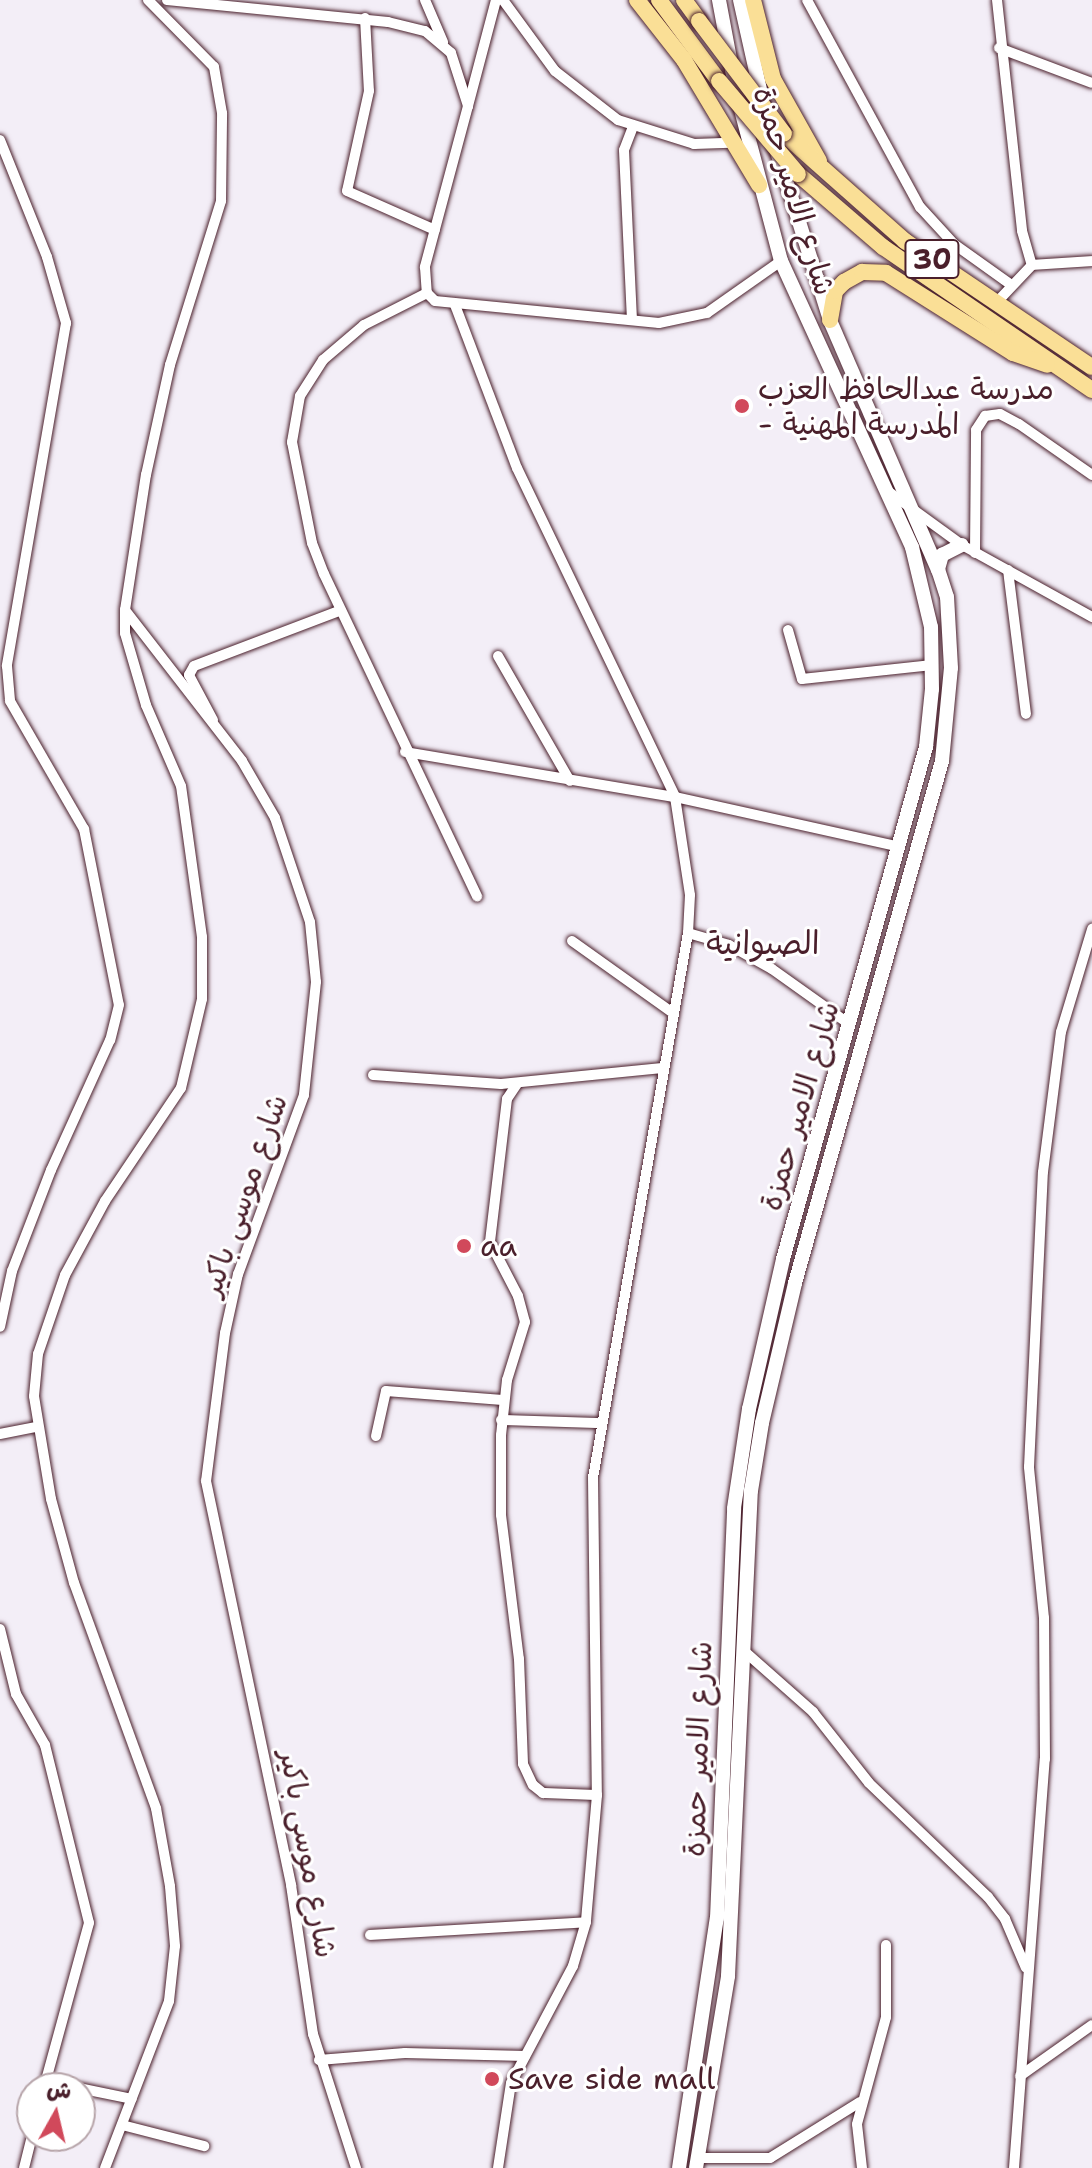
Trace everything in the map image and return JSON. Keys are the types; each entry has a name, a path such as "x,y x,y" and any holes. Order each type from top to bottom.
{"main road":[{"path":"637,0 684,60 730,143 759,185"},
{"name":"30","path":"659,0 719,81 798,174 883,247 1092,390"},
{"name":"30","path":"684,0 784,134 830,179 905,241 1092,367"},
{"name":"شارع الامير حمزة","path":"679,2168 712,1969 734,1508 749,1409 783,1259 926,747 932,665 925,594 889,492 781,261 759,185 719,0"},
{"name":"شارع الامير حمزة","path":"697,2163 728,1976 751,1491 775,1364 942,761 950,631 938,570 917,512 830,320 789,201 740,0"},
{"path":"753,0 773,79 830,179"},
{"path":"830,320 835,291 844,282 862,272 886,273 1013,353 1062,369"},
{"path":"863,441 882,433"},
{"path":"938,570 942,555 969,549"},
{"path":"722,1767 740,1768"}],"street":[{"path":"105,2168 169,2001 175,1946 167,1865 156,1808 74,1583 36,1427 38,1354 47,1319 81,1242 181,1088 202,999 202,937 184,800 146,705 125,633 125,610 143,490 170,365 206,261 223,174 220,88 214,67 148,0"},
{"path":"167,0 365,18 425,31 444,46"},
{"path":"425,0 444,46 456,62 468,106"},
{"path":"427,293 425,267 496,0"},
{"path":"503,0 555,71 632,129 694,144 730,143"},
{"path":"807,0 920,207 954,244 1010,284"},
{"path":"997,0 999,48 1022,231 1032,265"},
{"path":"365,18 369,91 347,191 435,230"},
{"path":"999,48 1092,83"},
{"path":"632,129 624,150 632,320"},
{"path":"0,140 47,257 66,323 7,666 5,701 84,829 119,1005 110,1040 51,1170 12,1271 0,1327"},
{"path":"477,896 339,611 312,543 292,442 300,396 323,360 341,344 401,303 427,293 455,305 659,323 707,313 781,261"},
{"path":"997,302 1010,284 1032,265 1092,261"},
{"path":"455,305 517,468 675,797 689,865 688,933 599,1423 593,1478 597,1795 586,1922 573,1966 511,2083 498,2168"},
{"path":"969,549 976,430 985,416 1000,414 1019,424 1092,475"},
{"path":"889,492 969,549 1092,617"},
{"path":"1008,570 1026,714"},
{"name":"شارع موسى باكير","path":"125,610 215,728 275,818 299,879 314,947 304,1095 238,1274 206,1465 291,1885 319,2060 356,2168"},
{"path":"215,728 189,675 194,666 339,611"},
{"path":"788,630 802,679 932,665"},
{"path":"498,656 570,781"},
{"path":"405,752 675,797 900,847"},
{"path":"1014,2168 1026,1968 1045,1759 1044,1618 1029,1467 1043,1172 1061,1032 1092,929"},
{"path":"688,933 729,945 772,969 849,1024"},
{"path":"572,941 673,1013"},
{"path":"373,1075 517,1084 662,1068"},
{"path":"517,1084 507,1099 489,1214 490,1242 518,1296 525,1322 503,1400 501,1420 501,1515 519,1659 525,1770 543,1793 597,1795"},
{"path":"376,1436 386,1391 503,1400"},
{"path":"501,1420 599,1423"},
{"path":"0,1434 36,1427"},
{"path":"0,1629 16,1694 45,1745 89,1923 48,2072"},
{"path":"743,1650 813,1712 869,1783 988,1897 1005,1919 1026,1968"},
{"path":"370,1935 586,1922"},
{"path":"862,2168 860,2102 886,2017 886,1945"},
{"path":"1020,2076 1092,2025"},
{"path":"319,2060 405,2053 525,2056"},
{"path":"96,2092 132,2099"},
{"path":"697,2163 770,2158 860,2102"},
{"path":"122,2125 204,2146"}],"place":[{"name":"مدرسة عبدالحافظ العزب - المدرسة المهنية","path":"742,406"},
{"name":"aa","path":"464,1246"},
{"name":"Save side mall","path":"492,2079"}],"district":[{"name":"الصيوانية","path":"763,943"}]}
